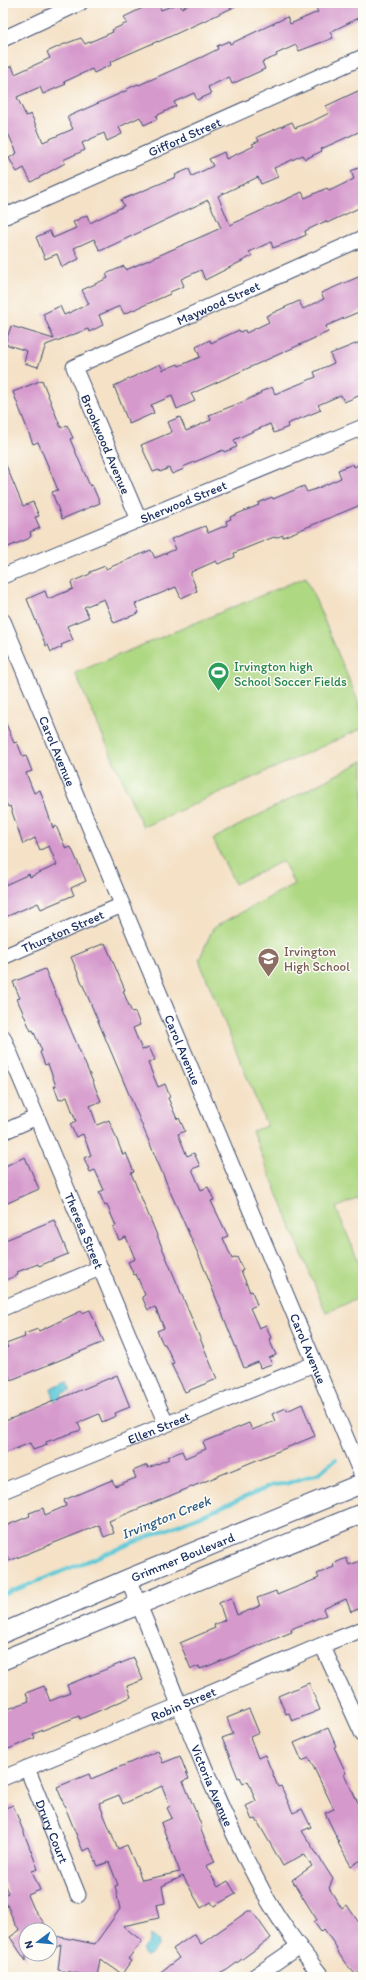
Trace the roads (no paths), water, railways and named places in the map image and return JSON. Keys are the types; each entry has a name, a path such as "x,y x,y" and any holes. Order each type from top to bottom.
{"main road":[{"name":"Grimmer Boulevard","path":"3,1633 128,1579 363,1482"},
{"name":"Grimmer Boulevard","path":"3,1660 139,1606 363,1513"}],"street":[{"path":"3,39 80,3"},
{"name":"Gifford Street","path":"4,213 363,57"},
{"name":"Maywood Street","path":"74,367 363,238"},
{"name":"Brookwood Avenue","path":"74,367 139,520"},
{"name":"Sherwood Street","path":"3,576 363,427"},
{"name":"Carol Avenue","path":"3,621 363,1478"},
{"name":"Thurston Street","path":"3,957 122,905"},
{"name":"Theresa Street","path":"3,1037 38,1117 166,1424"},
{"path":"3,1132 38,1117"},
{"path":"3,1308 100,1268"},
{"name":"Ellen Street","path":"3,1491 314,1364"},
{"name":"Victoria Avenue","path":"128,1579 220,1807 258,1884 299,1946 322,1977"},
{"name":"Robin Street","path":"3,1778 363,1629"},
{"path":"322,1645 363,1735"},
{"name":"Drury Court","path":"27,1768 78,1895"},
{"path":"254,1977 299,1946"}],"water":[{"path":"68,1381 71,1390 62,1394 60,1400 55,1402 51,1388"},
{"path":"151,1935 158,1940 159,1945 150,1955 145,1956 141,1950 148,1943"}],"waterway":[{"name":"Irvington Creek","path":"3,1595 273,1485 285,1484 319,1473 336,1459"}],"place":[{"name":"Irvington high School Soccer Fields","path":"219,692"},
{"name":"Irvington High School","path":"268,978"}]}
